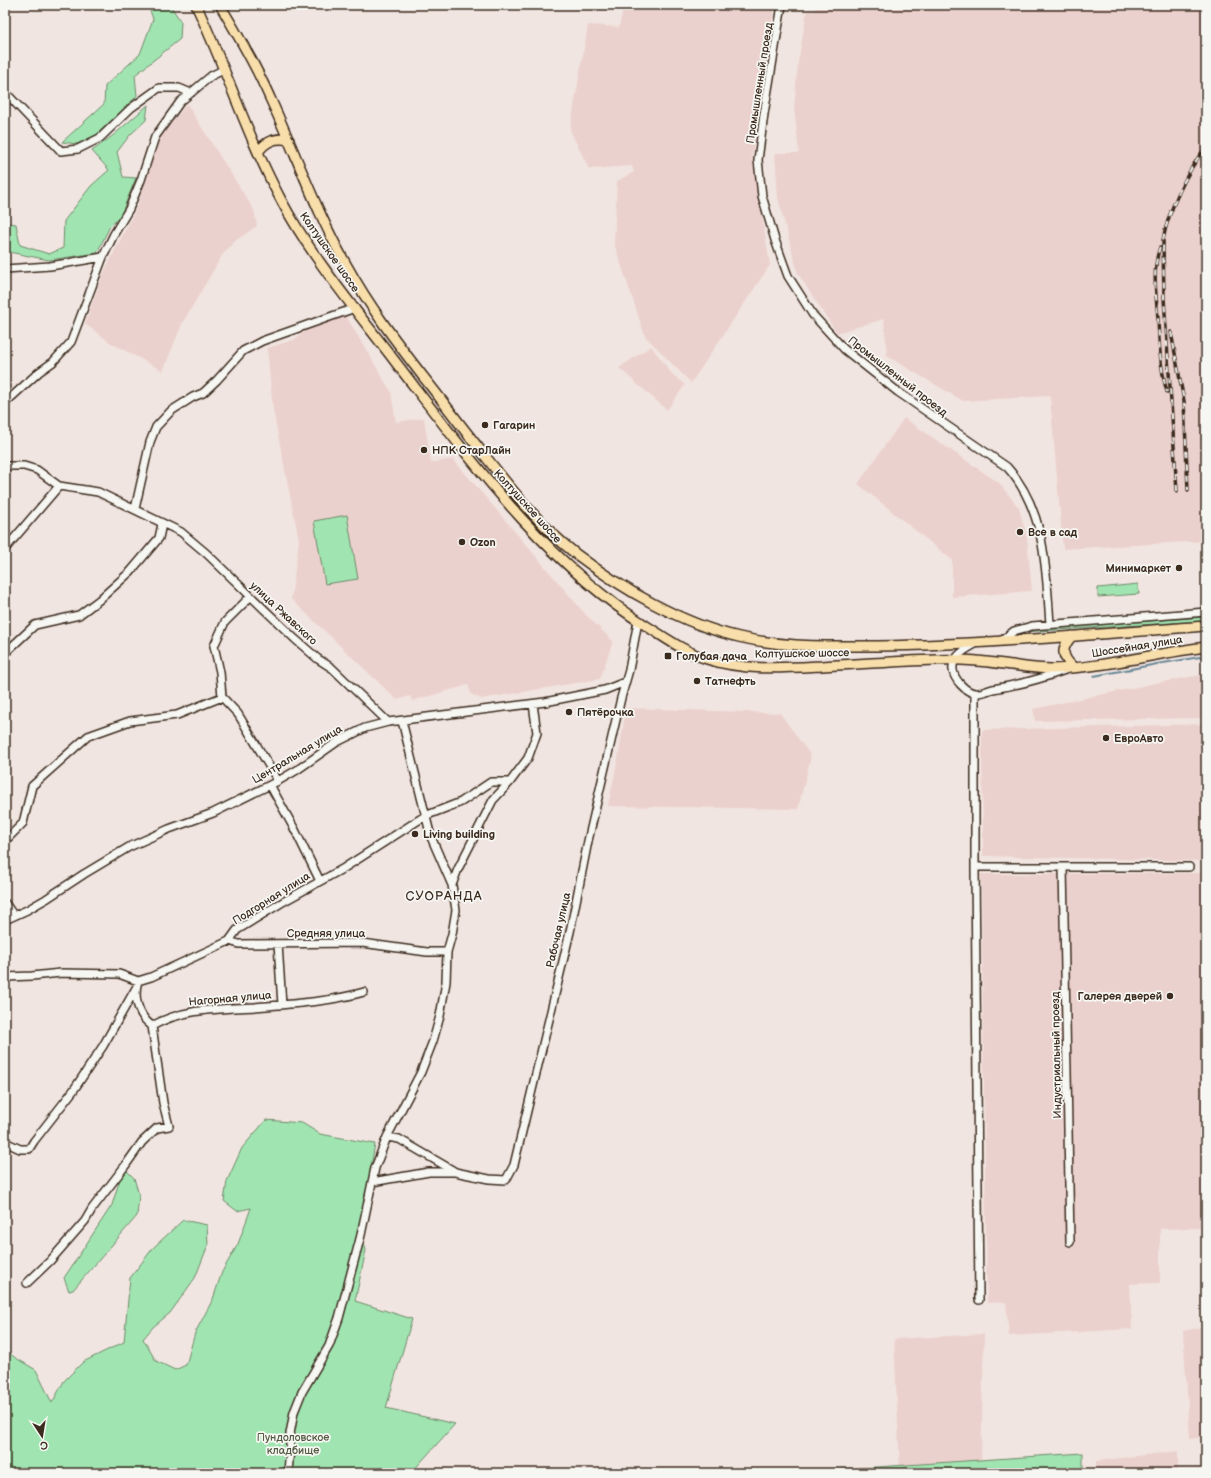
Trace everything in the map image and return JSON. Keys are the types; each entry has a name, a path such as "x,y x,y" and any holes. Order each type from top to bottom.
{"main road":[{"name":"Колтушское шоссе","path":"196,5 225,69 258,152 281,200 309,246 463,450 523,521 543,542 591,586 638,621 677,646 709,659 742,666 765,668 939,659 979,661 1041,668 1073,667"},
{"name":"Колтушское шоссе","path":"220,5 259,75 289,140 315,203 335,244 368,301 403,352 514,492 552,533 574,552 618,583 656,604 698,624 737,637 768,643 799,646 911,646 975,644 1072,636"},
{"path":"258,152 263,145 271,140 280,138 289,140"},
{"name":"Шоссейная улица","path":"1072,636 1206,626"},
{"path":"1072,636 1066,643 1064,652 1066,661 1073,667"},
{"name":"Шоссейная улица","path":"1073,667 1206,647"}],"street":[{"name":"Промышленный проезд","path":"782,5 758,160 762,196 775,240 788,276 813,315 844,349 898,392 1007,467 1016,476 1028,497 1036,516 1040,532 1050,624"},
{"path":"5,403 39,372 53,362 71,342 103,257 114,234 129,209 141,180 155,137 180,102 211,76 225,69"},
{"path":"5,92 61,151 78,149 100,138 131,108 159,88 179,88 191,93"},
{"path":"5,269 50,266 103,257"},
{"path":"135,509 150,442 156,427 171,411 193,397 203,393 243,351 262,341 355,308"},
{"path":"5,466 24,466 37,470 59,486 5,549"},
{"name":"улица Ржавского","path":"59,486 98,492 181,532 196,544 250,597 311,653 332,668 388,722"},
{"path":"5,653 35,625 79,615 99,600 131,571 159,538 162,524"},
{"path":"250,597 225,622 214,646 220,672 222,696 238,714 278,781"},
{"path":"1001,641 1014,631 1023,627 1206,612"},
{"name":"Рабочая улица","path":"455,1172 489,1179 506,1180 514,1165 570,932 595,811 638,621"},
{"name":"Колтушское шоссе","path":"954,660 964,650 975,644"},
{"path":"954,660 952,664 953,672 957,679 963,687 975,693 1016,685 1073,667"},
{"name":"Центральная улица","path":"5,920 46,900 90,870 129,847 169,829 213,813 278,781 297,770 337,742 365,728 402,720 533,704 605,690 625,682"},
{"path":"975,693 979,1300"},
{"path":"5,841 23,823 32,786 88,736 130,721 177,715 222,696"},
{"path":"452,885 493,800 510,782 528,758 537,733 533,704"},
{"path":"288,1473 290,1434 294,1412 302,1392 329,1346 339,1318 362,1235 375,1168 387,1137 420,1072 433,1041 440,1016 446,982 447,952 456,910 452,885 431,837 402,720"},
{"name":"Подгорная улица","path":"137,984 229,941 236,930 380,846 425,816 461,802 490,782 510,782"},
{"path":"270,785 295,830 320,881"},
{"path":"975,867 1189,868"},
{"name":"Индустриальный проезд","path":"1063,867 1070,1242"},
{"path":"5,903 14,916"},
{"name":"Средняя улица","path":"229,941 239,944 362,943 427,952 447,952"},
{"path":"278,944 282,1005"},
{"path":"5,977 61,973 119,974 137,984"},
{"path":"28,1283 50,1261 85,1221 92,1209 142,1142 157,1128 169,1126 163,1103 152,1026 144,1021 141,1015 136,1000 137,984"},
{"path":"5,1142 20,1149 29,1149 73,1091 103,1046 137,984"},
{"name":"Нагорная улица","path":"152,1026 162,1021 199,1010 282,1005 343,998 364,992"},
{"path":"387,1137 399,1140 455,1172"},
{"path":"372,1182 429,1172 455,1172"}],"shaded area":[{"path":"624,5 775,5 752,156 770,265 691,383 645,336 614,243 617,181 634,172 632,166 589,169 570,130 588,25 619,27"},
{"path":"816,5 1206,5 1206,541 1063,549 1050,396 963,401 887,356 884,319 837,333 798,274 778,198 775,153 799,153 794,108 798,62 807,11 815,10"},
{"path":"187,104 254,210 257,226 235,241 223,254 182,324 163,371 111,343 85,324 102,276 137,207 161,135"},
{"path":"346,316 391,392 396,422 424,418 431,463 453,459 586,615 613,641 600,679 481,699 471,694 468,685 412,701 410,696 397,700 291,599 299,540 273,410 267,348 294,340 308,328"},
{"path":"651,346 672,374 685,385 667,410 619,368"},
{"name":"Все в сад","path":"904,418 999,483 1019,508 1027,538 1032,591 952,597 952,560 858,484"},
{"path":"1206,674 1206,861 983,856 982,730 1204,724 1203,718 1035,721 1033,709"},
{"path":"626,708 780,713 811,756 798,809 608,806 619,753"},
{"path":"1206,873 1206,1228 1160,1229 1160,1283 1130,1284 1132,1329 1009,1336 1006,1302 987,1303 981,874"},
{"path":"1206,1326 1206,1437 1190,1439 1183,1331"},
{"path":"984,1334 981,1464 900,1470 894,1339"},
{"path":"1178,1451 1178,1473 1096,1473 1096,1461"}],"green space":[{"path":"148,5 170,5 181,22 180,39 135,75 137,96 96,135 77,144 62,142 104,104 105,86 140,54 153,19"},
{"path":"148,105 146,120 130,135 117,152 123,177 136,178 120,217 110,226 97,253 49,260 9,252 6,223 16,224 20,245 49,254 63,248 64,221 91,186 109,170 92,151 115,134"},
{"path":"347,515 358,579 325,584 314,521"},
{"path":"1138,584 1139,594 1098,597 1098,588"},
{"path":"1206,617 1206,621 1023,632 1032,629"},
{"name":"Пундоловское кладбище","path":"266,1120 302,1123 320,1134 375,1144 360,1230 366,1250 355,1301 412,1319 386,1408 455,1424 411,1473 5,1473 5,1349 14,1357 36,1370 52,1403 64,1381 83,1362 124,1342 130,1278 153,1248 183,1220 207,1225 208,1245 195,1278 170,1313 153,1327 143,1339 156,1361 175,1370 186,1365 195,1333 213,1299 222,1272 238,1244 251,1208 237,1211 224,1201 227,1181 242,1148"},
{"path":"127,1171 134,1178 139,1195 137,1216 73,1290 69,1291 64,1278 112,1205 120,1179"},
{"path":"1083,1453 1083,1473 788,1473"}],"waterway":[{"path":"1094,676 1206,656"}],"railway":[{"path":"1177,491 1164,298 1163,240 1169,216 1186,178 1206,147"},
{"path":"1160,247 1155,273 1160,355 1167,392"},
{"path":"1171,332 1184,401 1188,490"}],"place":[{"name":"Гагарин","path":"485,425"},
{"name":"НПК СтарЛайн","path":"424,450"},
{"name":"Все в сад","path":"1020,532"},
{"name":"Ozon","path":"462,542"},
{"name":"Минимаркет","path":"1179,568"},
{"name":"Голубая дача","path":"668,656"},
{"name":"Татнефть","path":"697,681"},
{"name":"Пятёрочка","path":"569,712"},
{"name":"ЕвроАвто","path":"1106,738"},
{"name":"Living building","path":"415,834"},
{"name":"Галерея дверей","path":"1170,996"}],"district":[{"name":"СУОРАНДА","path":"444,895"}]}
